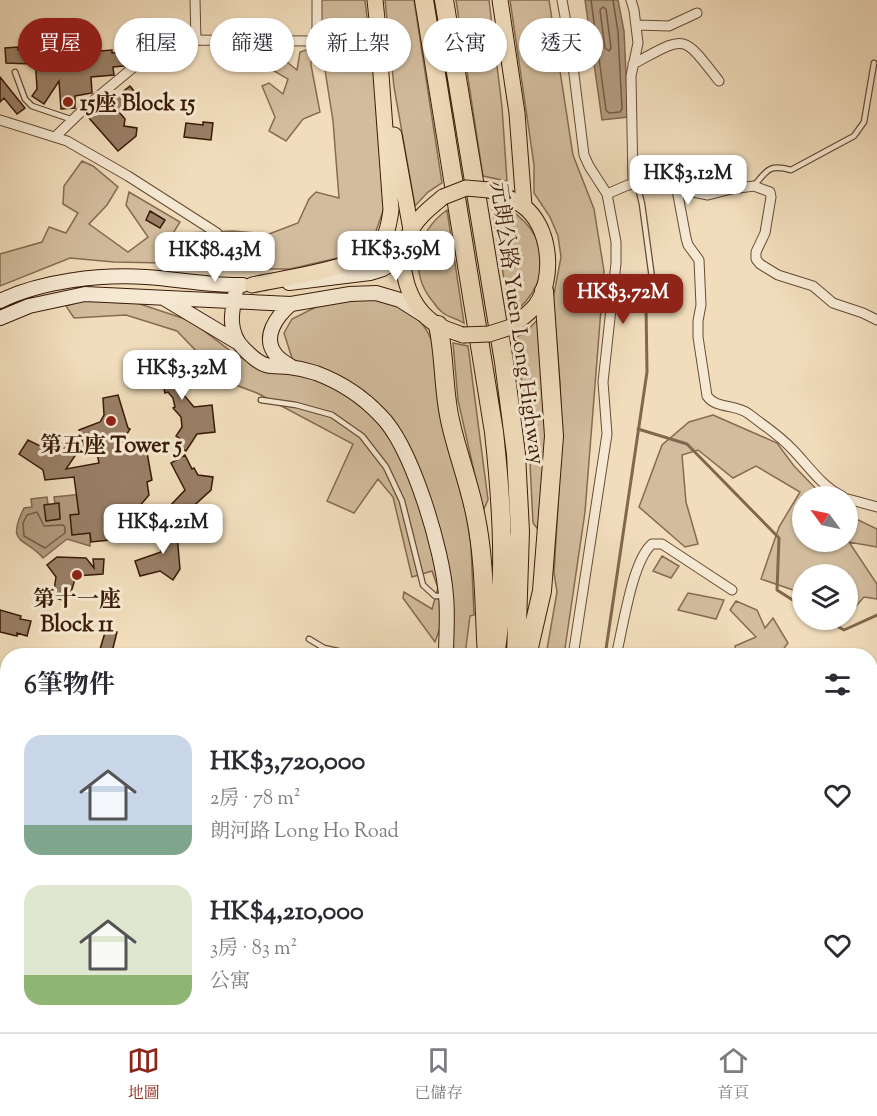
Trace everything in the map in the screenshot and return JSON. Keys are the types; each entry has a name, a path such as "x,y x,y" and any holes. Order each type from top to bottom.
{"highway":[{"name":"元朗公路 Yuen Long Highway","path":"424,0 484,361 495,442 500,496 502,565 501,604 496,648"},
{"name":"元朗公路 Yuen Long Highway","path":"444,0 502,350 516,454 520,531 516,648"},
{"path":"528,648 542,591 554,436 544,291"},
{"path":"433,322 443,348 445,394 480,539 487,648"}],"main road":[{"path":"375,0 377,18"},
{"path":"500,0 517,113 524,206"},
{"path":"381,72 391,210 389,226 383,241 374,251 357,261 244,285 234,300 231,324 237,342 249,355 266,365 292,367 315,373 358,395 381,416 398,440 418,485 438,551 446,596 446,648"},
{"path":"384,72 411,230"},
{"path":"0,318 29,306 85,294 291,304 350,294 376,293 400,300 433,322 463,335 489,334 511,327 528,314 544,291 547,249 542,232 524,206 489,190 466,188 443,197 427,209 411,230 403,257 405,280 411,295 433,322"},
{"path":"0,301 16,294 66,282 105,277 147,277 244,285 315,281 383,269 403,257"},
{"path":"162,297 237,342"},
{"path":"291,304 275,322 270,335 275,354 292,367"}],"street":[{"path":"195,0 195,18"},
{"path":"198,40 311,41 317,32 316,0"},
{"path":"562,0 572,50 584,155 607,194 616,242 616,263 603,382 606,434 574,648"},
{"path":"631,0 637,24 638,43 631,76 635,184"},
{"path":"637,24 669,26 697,13"},
{"path":"633,64 672,44 684,43 694,49 719,81"},
{"path":"56,136 88,105 128,72"},
{"path":"0,120 56,136 128,176 217,233"},
{"path":"607,194 635,184 652,182 677,190 708,195 754,186 770,192 765,233 756,252 756,259 760,264 778,275 813,286 833,303 877,320"},
{"path":"677,190 686,238 699,260 701,305 698,338 707,396 719,404 746,411 792,449 827,486"},
{"path":"858,502 877,507"},
{"path":"618,648 640,562 652,543 662,544 732,590"}],"lane":[{"path":"754,186 767,170 777,166 791,170 854,136 864,122 874,63"},
{"path":"15,72 25,99 32,106 73,120"},
{"path":"635,184 642,204 652,278"},
{"path":"261,400 296,405 332,415 362,436 386,467 402,501 423,585 435,596 446,596"},
{"path":"309,639 324,648"}],"shaded area":[{"path":"314,0 365,0 367,18 317,18"},
{"path":"385,0 414,0 423,72 425,72 442,183 428,192 415,206 392,72 411,72 411,18 387,18"},
{"path":"456,0 489,0 491,18 459,18"},
{"path":"510,0 549,0 552,18 519,18 519,62"},
{"path":"306,50 306,72 312,72 320,112 303,119 286,141 269,131 275,117 262,86 269,83 283,94 288,79 276,72 294,72 294,68 297,70 300,52"},
{"path":"325,72 375,72 378,90 384,208 375,234 364,246 346,256 290,269 213,269 164,263 70,258 0,286 0,254 42,242 49,227 66,233 78,213 63,204 64,186 82,161 93,166 118,187 107,205 89,224 128,252 148,237 126,205 129,192 180,222 167,243 187,233 233,231 269,234 298,223 309,199 316,192 339,198 333,121"},
{"path":"467,72 498,72 507,181 483,176"},
{"path":"520,72 560,72 573,155 594,209 604,271 585,512 565,648 547,648 557,592 554,573 562,437 553,299 561,257 558,236 550,217 534,193 534,165"},
{"path":"491,201 510,210 525,222 535,236 541,252 541,269 536,285 526,301 510,315"},
{"path":"447,210 464,323 445,314 437,307 426,291 419,266 422,241 436,219"},
{"path":"369,298 390,303 416,317 433,343 446,437 467,517 471,546 474,615 470,616 466,648 446,648 440,628 435,642 403,598 404,592 432,609 438,588 432,571 412,577 393,497 378,479 354,513 327,501 353,444 257,393 225,381 177,331 126,315 74,318 66,306 87,299 128,300 191,321 232,352 260,368 297,374 284,333 292,319 318,306"},
{"path":"538,319 546,426 540,532 533,523 528,424 515,338 527,331"},
{"path":"453,343 468,346 488,500 483,511 458,400"},
{"path":"713,415 777,443 794,466 813,486 792,487 756,466 733,478 698,450 682,455 686,502 698,544 685,547 639,507 662,445 689,422"},
{"path":"792,505 792,552 856,552 877,584 877,599 864,597 858,604 858,564 792,564 792,590 761,579 779,527"},
{"path":"858,520 877,529 877,547 858,544"},
{"path":"662,556 679,566 671,578 653,571"},
{"path":"688,593 724,600 716,619 678,610"},
{"path":"736,601 757,610 765,628 773,618 788,643 784,648 735,648 735,646 756,637 730,610"}],"water":[{"path":"585,0 618,0 624,31 628,117 602,120 595,72 603,72 603,18 588,18"},
{"path":"83,494 72,535 90,533 90,546 67,539 43,558 17,535 19,520 24,508 32,507 31,499 47,497 48,504 45,505 47,521 60,519 59,503 55,504 54,497"}],"building":[{"path":"18,47 18,63 6,63 5,48"},
{"path":"112,50 114,53 114,75 91,77 92,93 75,96 75,108 61,109 59,81 44,104 32,96 37,89 36,72 102,72 102,51"},
{"path":"0,77 25,108 17,114 4,98 0,102"},
{"path":"130,86 139,97 120,113 125,119 124,126 137,128 136,136 118,151 89,118"},
{"path":"203,122 213,123 211,140 184,137 186,123 203,125"},
{"path":"150,211 165,220 160,228 146,220"},
{"path":"169,353 183,363 177,369 182,393 194,407 212,405 215,432 197,434 186,451 178,446 182,440 176,436 182,427 181,417 173,408 175,407 173,398 168,392 165,393 162,381 156,375 145,373 147,357 164,359"},
{"path":"118,395 130,429 115,453 146,447 152,480 147,482 149,495 138,508 134,524 126,536 120,539 91,542 90,533 72,535 70,515 79,514 74,477 45,480 43,470 19,454 28,440 48,450 56,449 61,442 68,447 72,441 81,447 66,469 99,463 95,443 84,446 79,430 100,422 104,415 103,398"},
{"path":"185,455 198,475 213,477 211,490 176,522 166,510 185,490 171,463"},
{"path":"59,503 60,519 46,521 44,505"},
{"path":"176,523 180,569 173,580 160,571 140,576 135,561 161,552 161,524"},
{"name":"第十一座 Block 11","path":"57,557 86,558 94,568 93,559 104,559 103,574 76,576 68,602 53,597 56,577 47,565"},
{"path":"0,610 31,621 27,636 0,632"},
{"path":"106,629 117,632 113,648 100,648"}],"waterway":[{"path":"606,648 647,372 646,305"},
{"path":"638,429 687,444 779,538 777,590 792,600"},
{"path":"858,624 877,615"}],"place":[{"name":"15座 Block 15","path":"68,102"},
{"name":"第五座 Tower 5","path":"111,421"},
{"name":"第十一座 Block 11","path":"77,575"}]}
